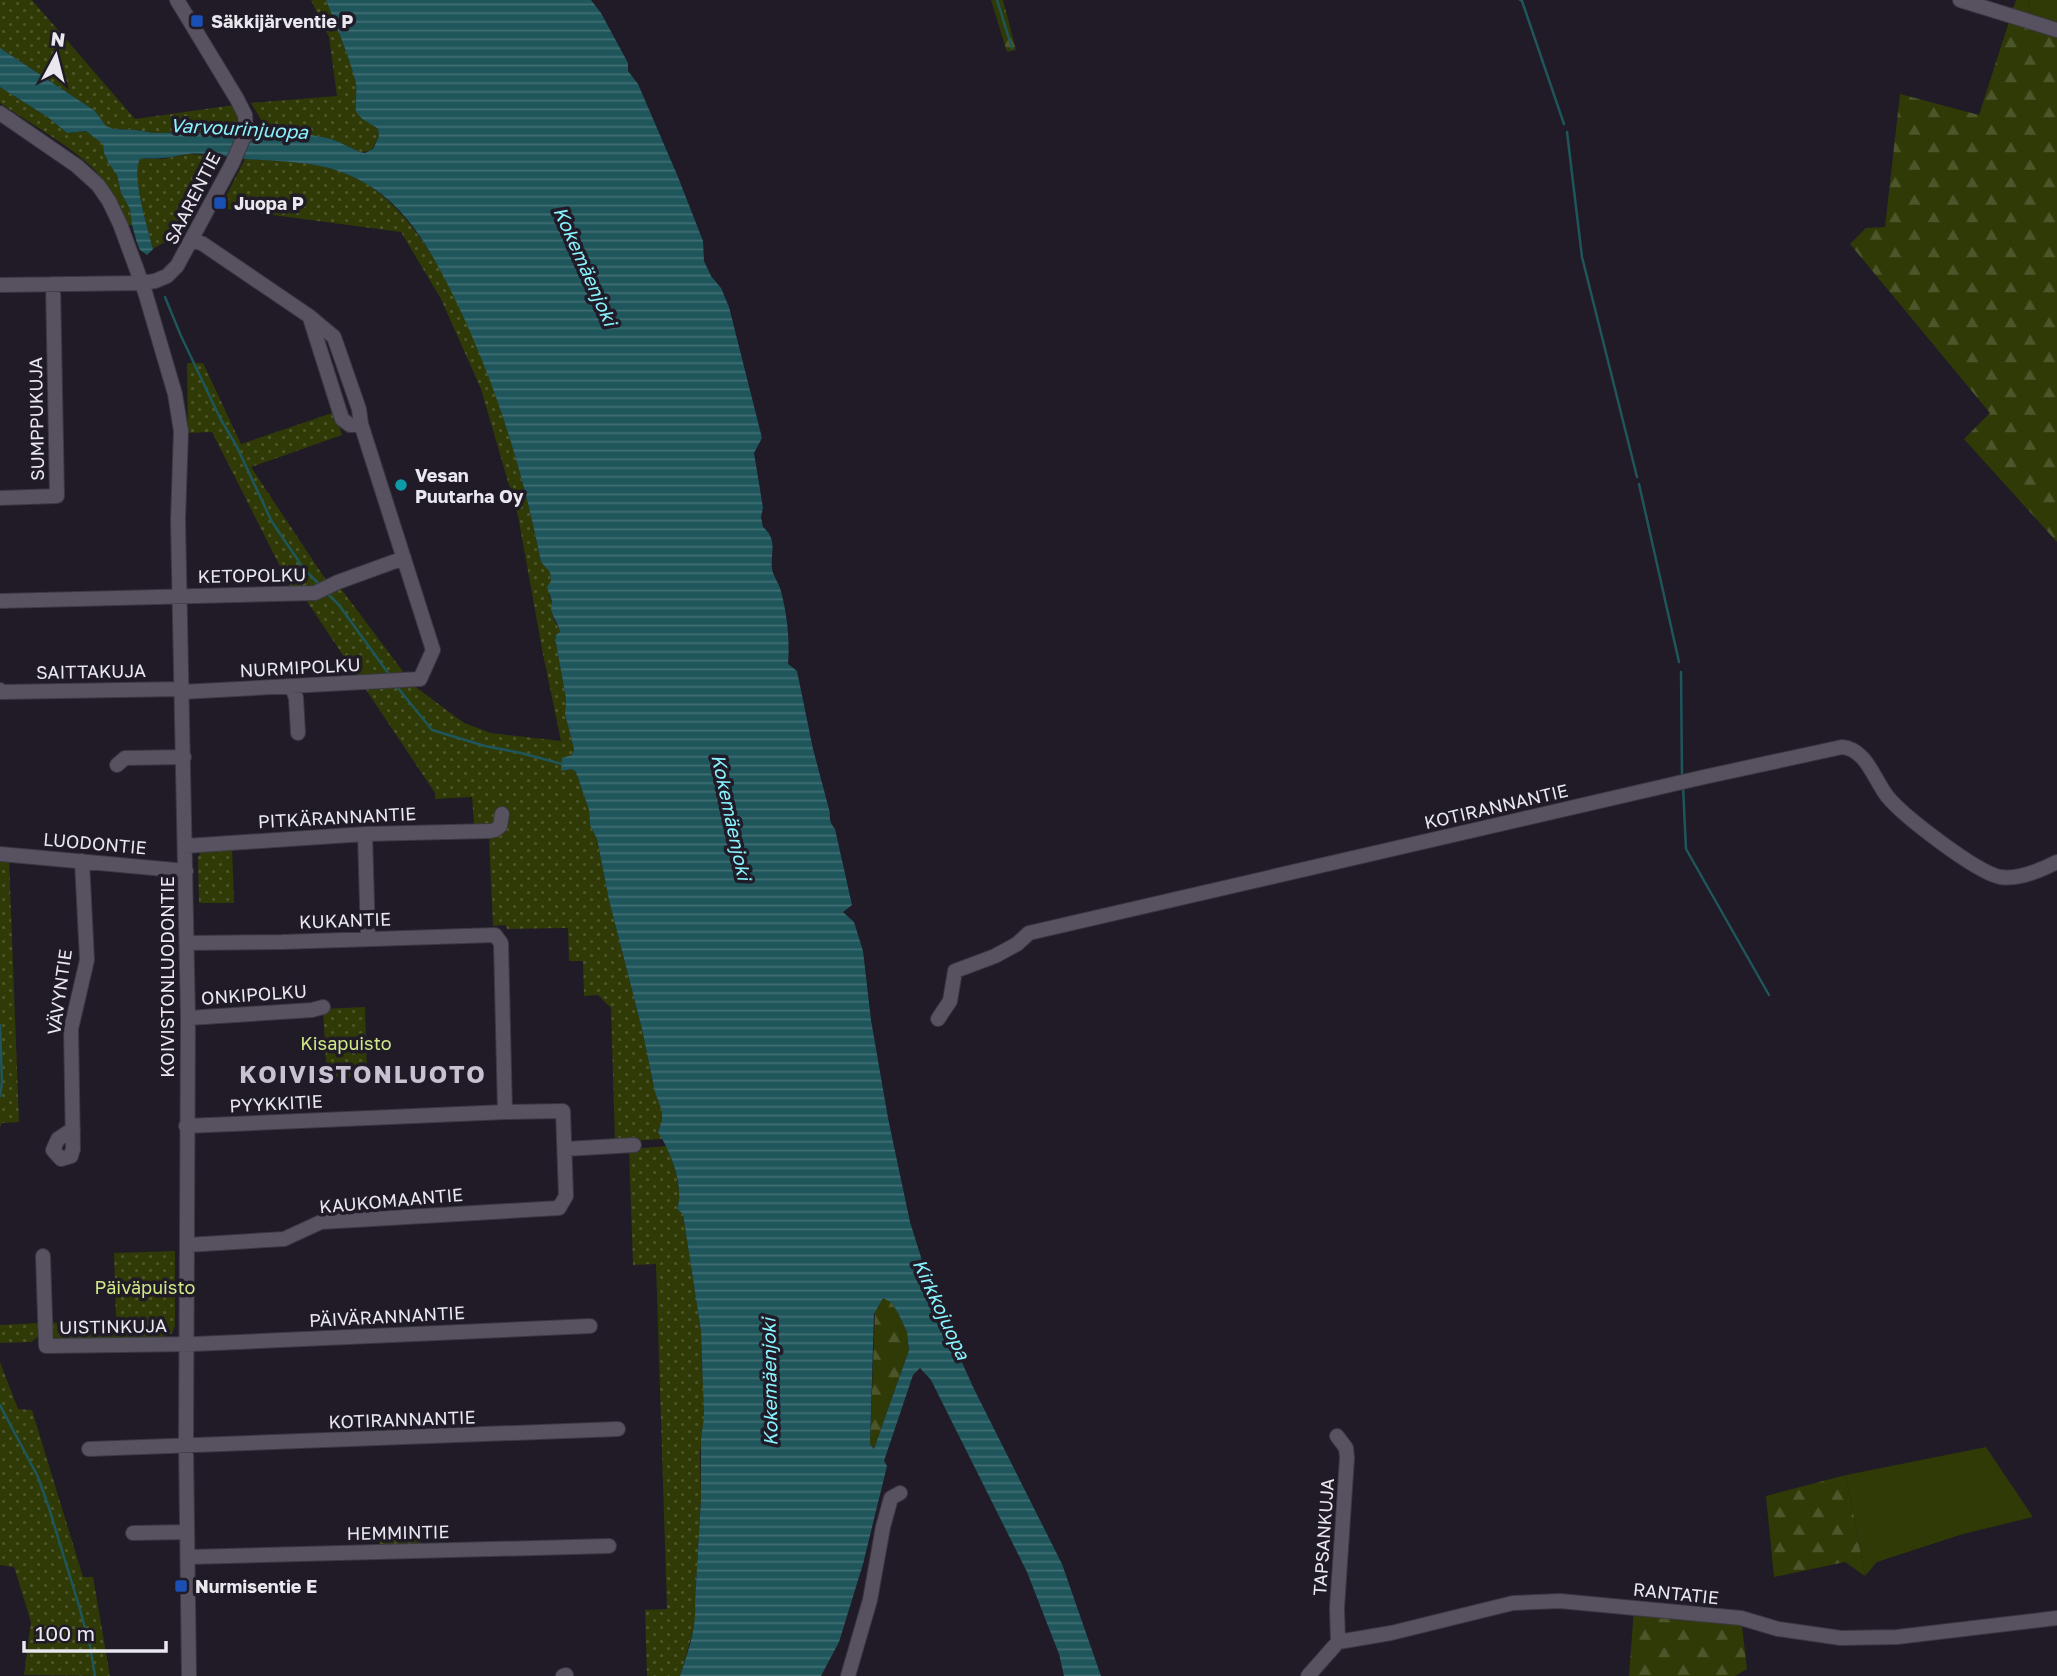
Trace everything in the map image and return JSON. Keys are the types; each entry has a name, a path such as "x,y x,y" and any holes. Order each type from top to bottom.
{"street":[{"name":"SAARENTIE","path":"142,283 167,276 177,267 246,132 242,107 177,0"},
{"path":"1960,0 2057,30"},
{"name":"KOIVISTONLUODONTIE","path":"0,113 78,166 99,185 120,224 142,283 174,394 181,431 178,520 188,1018 186,1445 189,1676"},
{"path":"193,240 203,244 334,337 404,558"},
{"path":"0,285 142,283"},
{"name":"SUMPPUKUJA","path":"0,498 57,496 53,284"},
{"name":"KETOPOLKU","path":"179,596 315,593 404,558"},
{"name":"NURMIPOLKU","path":"182,690 420,679 433,650 404,558"},
{"path":"0,601 179,596"},
{"path":"292,687 296,698 298,733"},
{"name":"SAITTAKUJA","path":"0,690 182,690"},
{"name":"KOTIRANNANTIE","path":"938,1019 950,1001 955,971 995,956 1030,933 1842,747 1852,748 1860,754 1889,798 1940,843 1974,865 2000,877 2022,875 2057,862"},
{"path":"117,765 125,758 184,757"},
{"name":"PITKÄRANNANTIE","path":"186,846 365,834 490,831 500,825 502,814"},
{"path":"365,834 368,939"},
{"name":"LUODONTIE","path":"0,854 186,871"},
{"name":"VÄVYNTIE","path":"73,1129 71,1029 87,960 82,861"},
{"name":"KUKANTIE","path":"187,943 495,934 500,943 505,1112"},
{"name":"ONKIPOLKU","path":"188,1018 323,1007"},
{"name":"PYYKKITIE","path":"186,1126 564,1111 566,1196 559,1208"},
{"path":"565,1149 634,1145"},
{"name":"KAUKOMAANTIE","path":"187,1245 284,1240 321,1222 559,1208"},
{"name":"UISTINKUJA","path":"43,1256 46,1346 186,1344"},
{"name":"PÄIVÄRANNANTIE","path":"186,1344 590,1326"},
{"name":"KOTIRANNANTIE","path":"89,1449 618,1429"},
{"name":"TAPSANKUJA","path":"1337,1436 1346,1448 1347,1458 1337,1608 1338,1642"},
{"path":"848,1676 870,1600 891,1498 900,1493"},
{"path":"133,1533 187,1532"},
{"name":"HEMMINTIE","path":"187,1557 609,1546"},
{"name":"RANTATIE","path":"1338,1642 1391,1633 1513,1603 1560,1601 1741,1618 1778,1629 1841,1639 1897,1637 2057,1618"},
{"path":"1308,1676 1338,1642"}],"green space":[{"path":"0,0 32,0 135,119 234,105 237,127 234,134 154,133 106,127 95,111 0,48"},
{"path":"311,0 326,0 357,87 356,111 378,129 379,136 371,151 360,152 332,139 301,133 258,135 263,123 251,103 337,96 329,37"},
{"path":"991,0 1003,0 1016,50 1007,52"},
{"path":"2016,0 2028,0 2033,23 2057,30 2057,542 1964,439 1990,413 1850,244 1866,228 1885,227 1900,94 1979,115"},
{"path":"2028,0 2057,0 2057,30 2033,23"},
{"path":"0,87 49,118 67,133 86,131 103,144 104,153 117,175 121,193 130,209 132,225 127,226 108,186 86,162 0,103"},
{"path":"188,154 219,156 208,186 189,219 175,236 153,249 139,189 140,159 163,159"},
{"path":"245,159 303,163 345,173 358,179 394,206 426,246 455,296 480,351 518,465 541,562 550,571 549,596 560,632 556,635 556,643 566,699 565,714 574,749 561,771 572,769 576,772 589,810 590,825 597,839 609,900 655,1092 662,1111 658,1131 663,1139 615,1142 611,1008 598,995 584,996 583,961 569,961 568,928 507,929 506,925 493,926 489,837 475,837 472,797 435,799 435,793 306,600 281,601 291,588 212,432 188,433 187,363 203,363 241,444 335,412 342,435 251,467 328,583 342,590 413,685 464,723 491,733 561,741 518,516 481,389 441,299 401,232 220,208"},
{"path":"232,846 234,903 199,903 198,858 201,851"},
{"path":"9,859 19,1122 2,1123 0,1127 0,860"},
{"name":"Kisapuisto","path":"365,1007 367,1076 327,1078 323,1009"},
{"path":"667,1146 675,1169 679,1194 677,1209 683,1214 701,1331 704,1417 700,1453 701,1498 696,1614 680,1676 647,1676 645,1610 667,1609 656,1264 633,1265 629,1149"},
{"name":"Päiväpuisto","path":"175,1251 175,1326 172,1333 164,1337 58,1341 51,1334 50,1323 116,1320 114,1253"},
{"path":"883,1297 892,1303 899,1315 907,1332 909,1350 874,1449 870,1444 875,1312"},
{"path":"39,1323 39,1335 32,1342 0,1343 0,1325"},
{"path":"0,1362 18,1409 32,1410 83,1577 93,1577 110,1676 24,1675 31,1622 14,1567 0,1565"},
{"path":"1986,1447 2033,1517 1963,1534 1877,1562 1865,1576 1846,1475"},
{"path":"1846,1475 1865,1576 1845,1562 1774,1577 1766,1496"},
{"path":"420,1525 421,1546 380,1546 379,1526"},
{"path":"1634,1608 1741,1618 1747,1669 1735,1676 1629,1676"}],"water":[{"name":"Kokemäenjoki","path":"326,0 591,0 628,63 628,71 638,84 703,241 704,261 729,307 762,438 754,453 763,508 761,517 763,527 771,538 773,573 784,607 788,664 797,671 813,749 852,905 843,912 854,922 863,951 871,1020 910,1222 936,1305 974,1389 1062,1564 1101,1676 1064,1676 1059,1654 1027,1572 931,1380 920,1368 913,1375 884,1461 887,1466 863,1564 839,1642 821,1676 680,1676 695,1621 704,1417 701,1331 683,1214 677,1209 678,1180 658,1132 662,1111 655,1092 609,900 597,839 590,825 589,810 576,772 572,769 561,771 562,758 572,755 574,749 565,714 566,699 556,643 556,635 560,632 552,614 552,601 547,587 551,581 550,572 541,562 515,456 492,387 465,320 434,259 397,208 373,188 357,179 311,164 210,154 140,159 139,189 153,249 147,255 140,250 137,243 130,209 121,193 117,175 104,153 103,144 86,131 67,133 49,118 0,87 0,48 95,111 106,126 114,129 154,133 301,133 332,139 365,153 373,149 379,136 378,129 356,111 356,84","holes":["883,1298 892,1303 907,1332 909,1350 874,1449 870,1444 874,1314"]}],"waterway":[{"path":"997,0 1012,48"},
{"path":"1520,0 1564,124"},
{"path":"1567,132 1582,257 1637,477"},
{"path":"165,297 181,336 272,522 304,569 318,583"},
{"path":"1639,484 1679,662"},
{"path":"329,595 388,673"},
{"path":"1681,672 1682,777"},
{"path":"398,688 432,730 562,764"},
{"path":"1683,786 1686,849 1769,995"},
{"path":"0,1025 0,1096"},
{"path":"0,1405 38,1477 49,1508 90,1646 95,1676"}],"place":[{"name":"Säkkijärventie P","path":"197,21"},
{"name":"Juopa P","path":"220,203"},
{"name":"Vesan Puutarha Oy","path":"401,485"},
{"name":"Nurmisentie E","path":"181,1586"}],"district":[{"name":"KOIVISTONLUOTO","path":"363,1073"}],"water label":[{"name":"Varvourinjuopa","path":"239,128"},
{"name":"Kirkkojuopa","path":"942,1309"}]}
